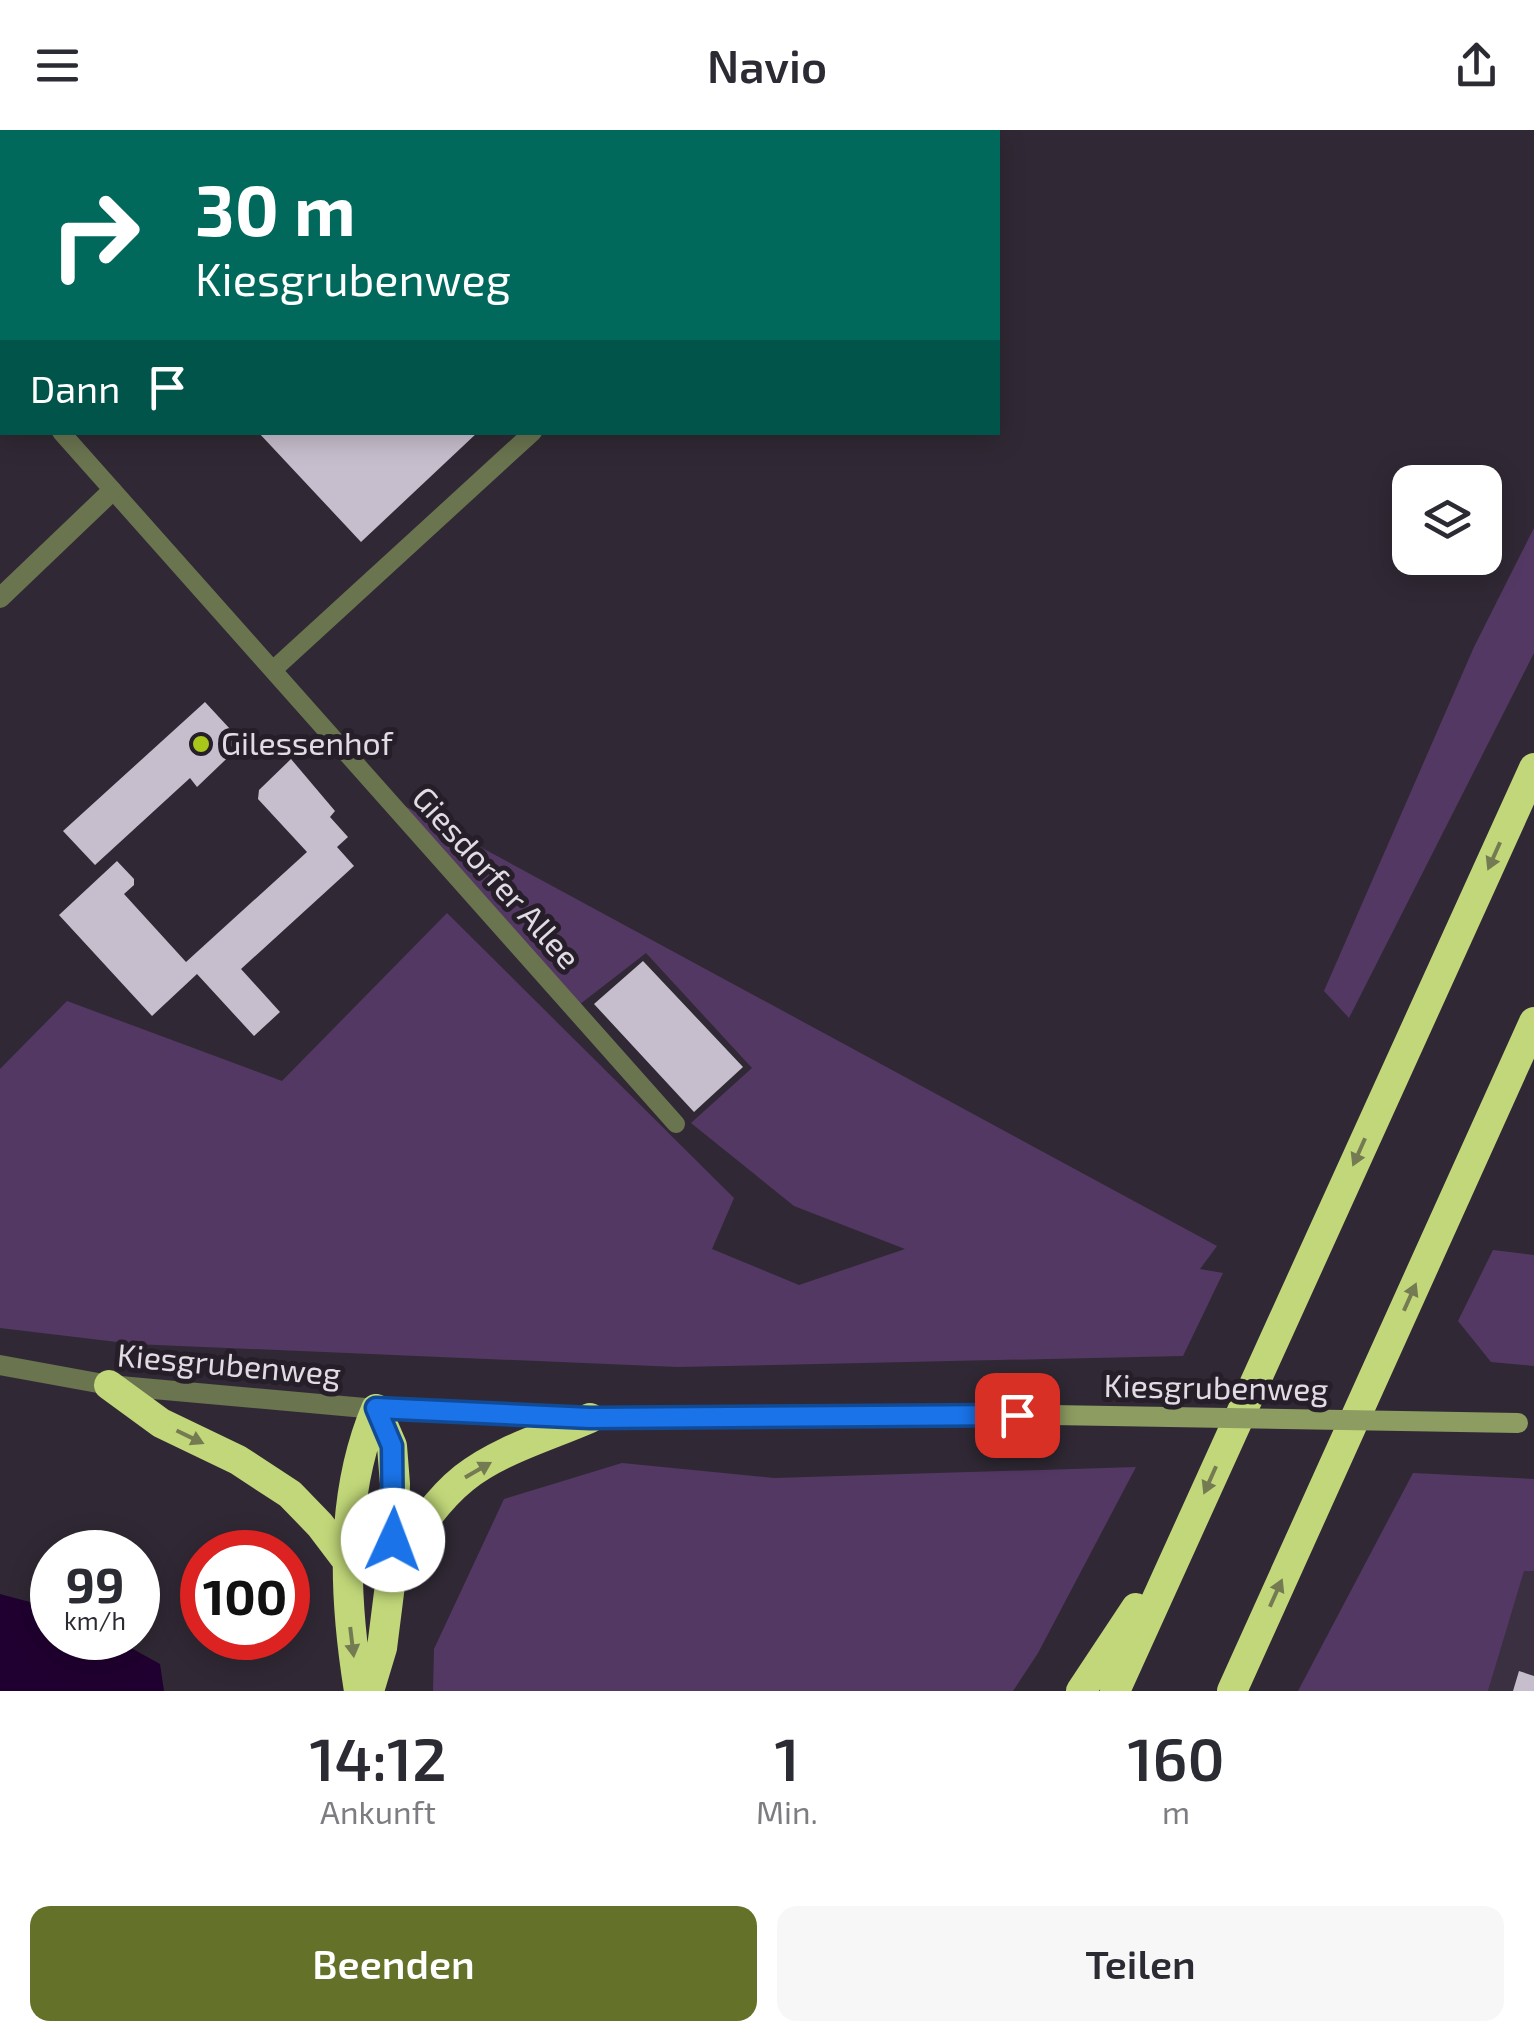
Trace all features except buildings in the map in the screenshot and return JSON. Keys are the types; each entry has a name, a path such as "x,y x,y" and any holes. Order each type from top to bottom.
{"highway":[{"path":"1114,1691 1534,768"},
{"path":"1232,1691 1534,1022"},
{"path":"109,1384 160,1423 238,1460 290,1494 348,1562"},
{"path":"360,1691 350,1637 348,1562 353,1480 361,1444 376,1408"},
{"path":"369,1691 382,1648 392,1569 395,1484 392,1446 376,1408"},
{"path":"392,1569 426,1518 464,1478 509,1452 590,1418"},
{"path":"1081,1691 1187,1531"}],"main road":[{"name":"Kiesgrubenweg","path":"376,1408 590,1418 1052,1415 1526,1423"}],"street":[{"path":"0,598 112,491"},
{"name":"Kiesgrubenweg","path":"0,1365 109,1384 376,1408"}],"lane":[{"name":"Giesdorfer Allee","path":"64,435 676,1124"},
{"path":"273,670 530,435"}],"shaded area":[{"path":"1534,528 1534,653 1349,1018 1324,991 1474,647"},
{"path":"375,790 1217,1246 1200,1269 1223,1273 1183,1356 678,1367 134,1344 0,1328 0,1069 67,1001 282,1081 447,913 734,1198 712,1249 799,1285 905,1249 794,1206 691,1123 752,1068 646,953 575,1008"},
{"path":"1493,1250 1534,1255 1534,1366 1491,1362 1458,1321"},
{"path":"622,1463 774,1478 1136,1467 1038,1653 1013,1691 433,1691 434,1649 504,1499"},
{"path":"1413,1473 1534,1479 1534,1571 1524,1571 1488,1691 1298,1691"},
{"path":"1524,1570 1534,1571 1534,1691 1488,1691"},
{"path":"0,1594 30,1602 30,1660 153,1660 160,1664 164,1691 0,1691"}],"place":[{"name":"Gilessenhof","path":"201,744"}],"route":[{"path":"393,1540 392,1446 376,1408 590,1418 1017,1415"}]}
